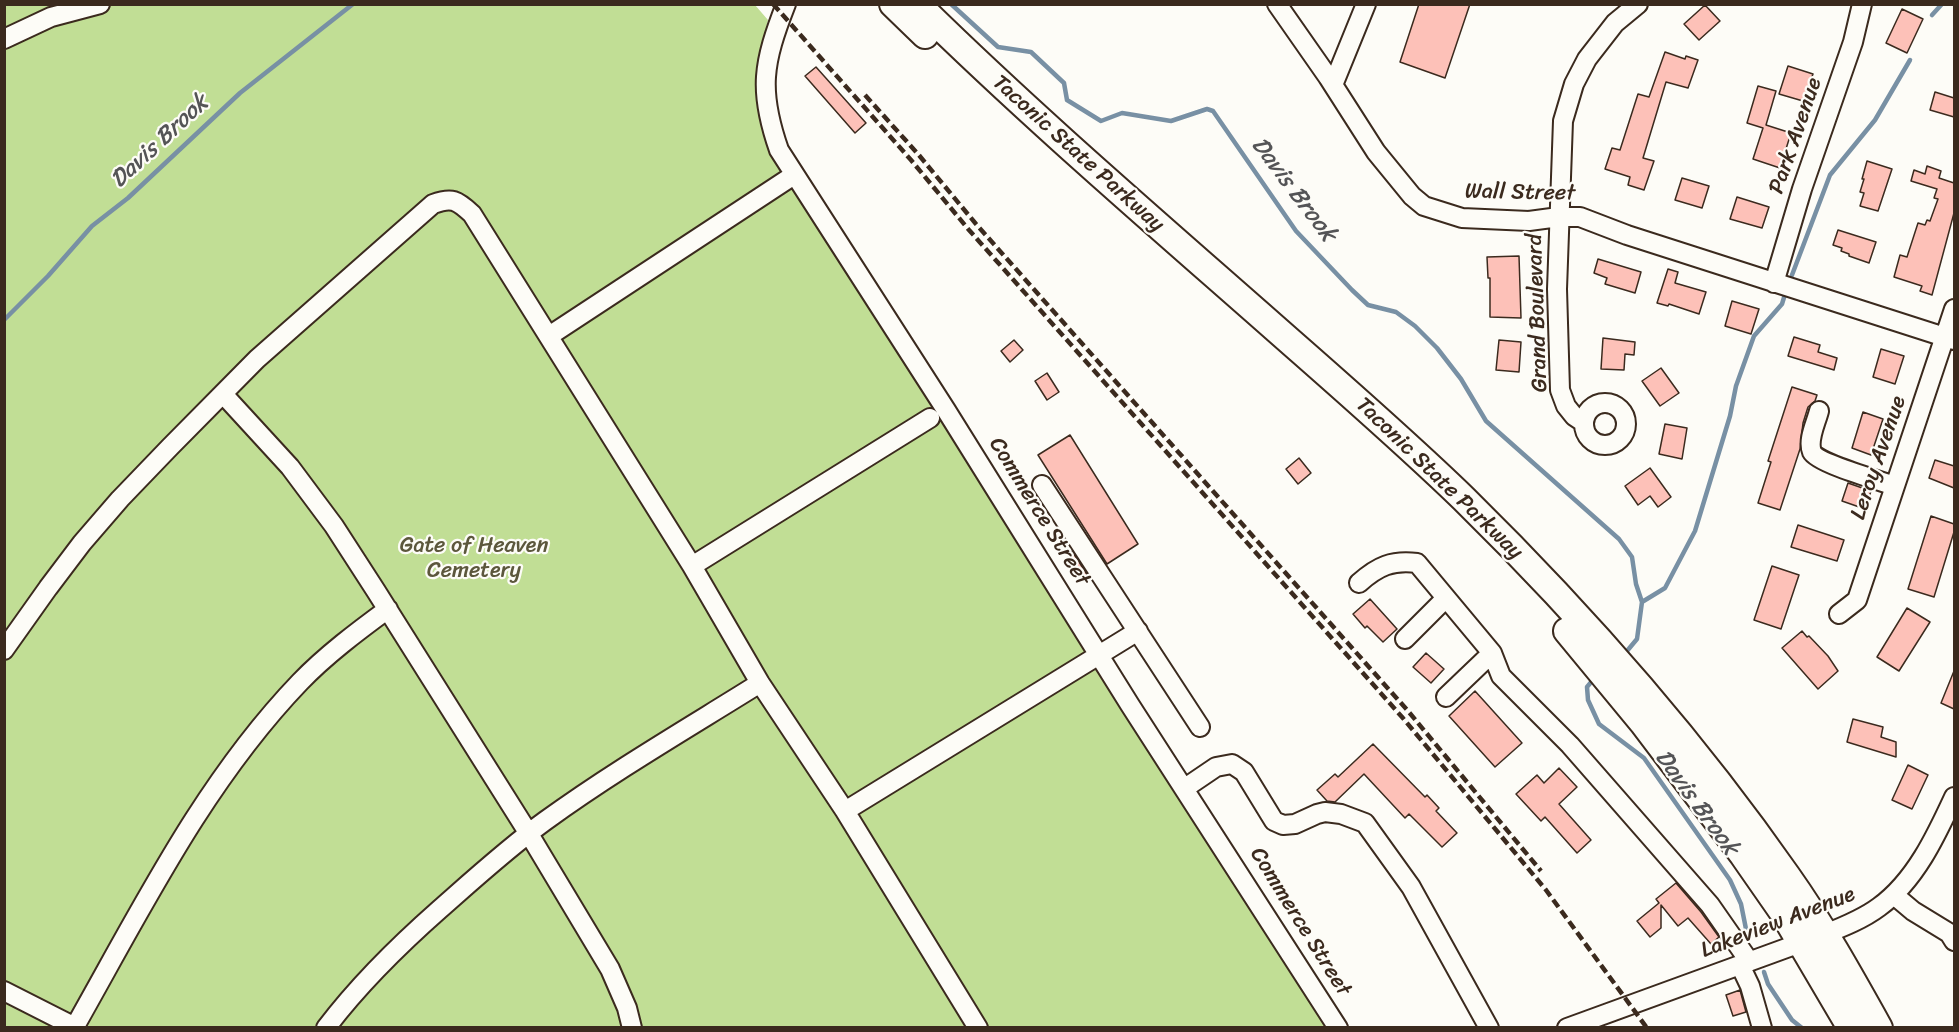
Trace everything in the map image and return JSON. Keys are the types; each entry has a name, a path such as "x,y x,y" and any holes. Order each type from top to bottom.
{"highway":[{"name":"Taconic State Parkway","path":"893,4 1011,115 1378,440 1496,555 1572,637 1643,723 1743,855 1813,938 1880,1028"},
{"name":"Taconic State Parkway","path":"917,4 1065,143 1383,423 1503,539 1617,662 1710,772 1777,861 1851,1028"}],"street":[{"path":"4,39 51,16 100,4"},
{"name":"Commerce Street","path":"786,4 766,67 765,90 770,123 779,150 940,400 1101,655 1130,705 1338,1028"},
{"name":"Wall Street","path":"1277,4 1376,152 1412,196 1424,206 1462,218 1529,221 1580,217 1627,235 1950,339"},
{"path":"1333,85 1366,4"},
{"name":"Grand Boulevard","path":"1583,422 1566,406 1560,390 1557,289 1563,121 1567,102 1587,59 1615,23 1638,4"},
{"name":"Park Avenue","path":"1774,283 1802,189 1853,42 1862,4"},
{"path":"549,336 794,175"},
{"path":"4,650 82,543 120,499 223,394 280,339 433,204 445,200 459,202 472,214 549,336 692,566 760,683 845,811 978,1028"},
{"name":"Leroy Avenue","path":"1839,614 1857,600 1895,486 1950,339 1954,309"},
{"path":"223,394 290,467 334,526 388,609 529,834 610,969 627,1008 632,1028"},
{"path":"1820,411 1812,438 1811,450 1814,456 1825,462 1895,486"},
{"path":"692,566 930,418"},
{"path":"1042,485 1200,727"},
{"path":"1359,583 1376,568 1405,561 1417,563 1492,652 1501,676 1570,745 1710,905 1745,963 1762,1028"},
{"path":"1405,639 1446,598"},
{"path":"4,991 75,1027 190,824 227,771 302,680 388,609"},
{"path":"845,811 1138,631"},
{"path":"1446,697 1492,652"},
{"path":"326,1028 359,987 406,939 529,834 651,751 760,683"},
{"path":"1185,788 1216,768 1232,764 1244,772 1274,821 1283,825 1294,824 1325,812 1341,814 1365,823 1411,887 1489,1028"},
{"name":"Lakeview Avenue","path":"1566,1028 1863,918 1894,895 1919,863 1954,797"},
{"path":"1894,895 1912,911 1948,933 1954,941"}],"green space":[{"name":"Gate of Heaven Cemetery","path":"5,4 755,5 768,20 758,67 756,91 759,115 767,142 1246,894 1328,1028 5,1028"}],"building":[{"path":"1419,4 1470,4 1445,78 1400,62"},
{"path":"1705,5 1720,21 1699,40 1684,24"},
{"path":"1902,9 1923,19 1907,53 1886,43"},
{"path":"1665,52 1685,59 1686,56 1698,60 1688,88 1666,82 1643,158 1654,161 1644,190 1628,185 1630,177 1605,169 1612,148 1620,150 1638,94 1649,97"},
{"path":"1788,66 1813,74 1803,101 1779,94"},
{"path":"816,67 866,123 855,133 805,76"},
{"path":"1758,86 1776,91 1766,125 1791,133 1780,168 1753,159 1763,128 1747,123"},
{"path":"1935,92 1954,98 1954,117 1930,110"},
{"path":"1867,161 1892,169 1878,211 1860,206 1864,193 1860,192 1864,179 1862,179"},
{"path":"1927,166 1941,171 1939,178 1954,183 1954,213 1932,295 1920,291 1922,286 1894,277 1900,255 1907,257 1918,223 1925,225 1927,220 1930,221 1938,199 1934,198 1937,189 1911,181 1914,170 1925,174"},
{"path":"1682,178 1709,186 1702,208 1675,200"},
{"path":"1737,197 1769,207 1762,228 1730,219"},
{"path":"1838,230 1876,242 1869,263 1849,256 1841,251 1842,248 1833,245"},
{"path":"1519,256 1521,318 1490,317 1490,278 1488,278 1487,257"},
{"path":"1598,259 1641,272 1635,293 1605,284 1607,278 1594,273"},
{"path":"1668,269 1678,272 1675,283 1706,292 1699,314 1669,304 1668,306 1657,303"},
{"path":"1732,301 1759,309 1751,334 1725,326"},
{"path":"1794,337 1820,345 1818,352 1837,358 1834,370 1788,356"},
{"path":"1603,338 1635,342 1634,355 1625,354 1624,370 1601,369"},
{"path":"1014,340 1023,350 1010,362 1001,351"},
{"path":"1499,340 1521,342 1519,372 1496,370"},
{"path":"1881,349 1904,356 1895,384 1873,377"},
{"path":"1661,368 1679,393 1660,406 1642,381"},
{"path":"1047,373 1059,392 1047,400 1035,381"},
{"path":"1792,387 1817,395 1815,401 1808,407 1803,423 1800,449 1780,510 1758,503 1771,462 1768,461"},
{"path":"1863,412 1883,419 1871,455 1852,448"},
{"path":"1665,424 1687,428 1682,459 1659,454"},
{"path":"1070,435 1138,544 1107,564 1038,455"},
{"path":"1299,458 1311,473 1298,484 1286,469"},
{"path":"1935,460 1954,466 1954,488 1929,478"},
{"path":"1650,468 1671,497 1658,507 1650,496 1638,505 1625,486"},
{"path":"1848,483 1871,491 1865,509 1842,501"},
{"path":"1931,516 1954,524 1954,532 1934,597 1908,589"},
{"path":"1798,525 1844,540 1837,561 1791,547"},
{"path":"1072,551 1088,576 1083,579 1067,554"},
{"path":"1772,566 1799,575 1781,629 1754,620"},
{"path":"1370,599 1397,629 1383,642 1367,626 1365,628 1353,614"},
{"path":"1907,608 1930,622 1899,671 1877,657"},
{"path":"1802,631 1828,656 1838,671 1818,689 1782,648"},
{"path":"1426,653 1444,669 1431,683 1413,667"},
{"path":"1954,671 1954,709 1941,703"},
{"path":"1475,691 1522,743 1495,767 1449,716"},
{"path":"1853,719 1883,727 1881,737 1896,742 1896,757 1847,742"},
{"path":"1373,744 1425,797 1427,795 1439,808 1436,811 1457,833 1442,847 1409,814 1405,818 1364,774 1335,802 1327,801 1317,790 1335,774 1338,777"},
{"path":"1908,765 1928,775 1912,809 1892,800"},
{"path":"1559,768 1577,787 1559,804 1591,840 1577,853 1545,817 1541,821 1516,794 1537,775 1544,783"},
{"path":"1676,883 1719,937 1711,944 1688,918 1678,926 1661,905 1661,928 1650,937 1637,921 1659,903 1656,899"},
{"path":"1740,990 1746,1012 1733,1016 1726,995"}],"waterway":[{"name":"Davis Brook","path":"4,320 48,276 92,226 128,198 240,93 353,4"},
{"name":"Davis Brook","path":"951,4 998,47 1031,52 1064,83 1067,100 1101,121 1122,113 1171,121 1207,109 1213,111 1296,231 1368,305 1396,312 1415,326 1437,348 1461,379 1486,421 1619,539 1632,557 1636,584 1642,602 1637,639 1627,651"},
{"path":"1932,15 1942,4"},
{"path":"1792,275 1830,175 1875,120 1910,60"},
{"path":"1642,602 1665,588 1695,531 1730,416 1736,386 1754,336 1782,304 1786,291"},
{"name":"Davis Brook","path":"1592,681 1587,687 1588,700 1599,724 1644,758 1730,880 1741,904 1746,929"},
{"name":"Davis Brook","path":"1764,972 1768,984 1792,1020 1802,1028"}],"railway":[{"path":"773,4 911,160 969,230 1402,717 1546,890 1647,1028"},
{"path":"865,95 976,224 1408,711 1541,871"}]}
